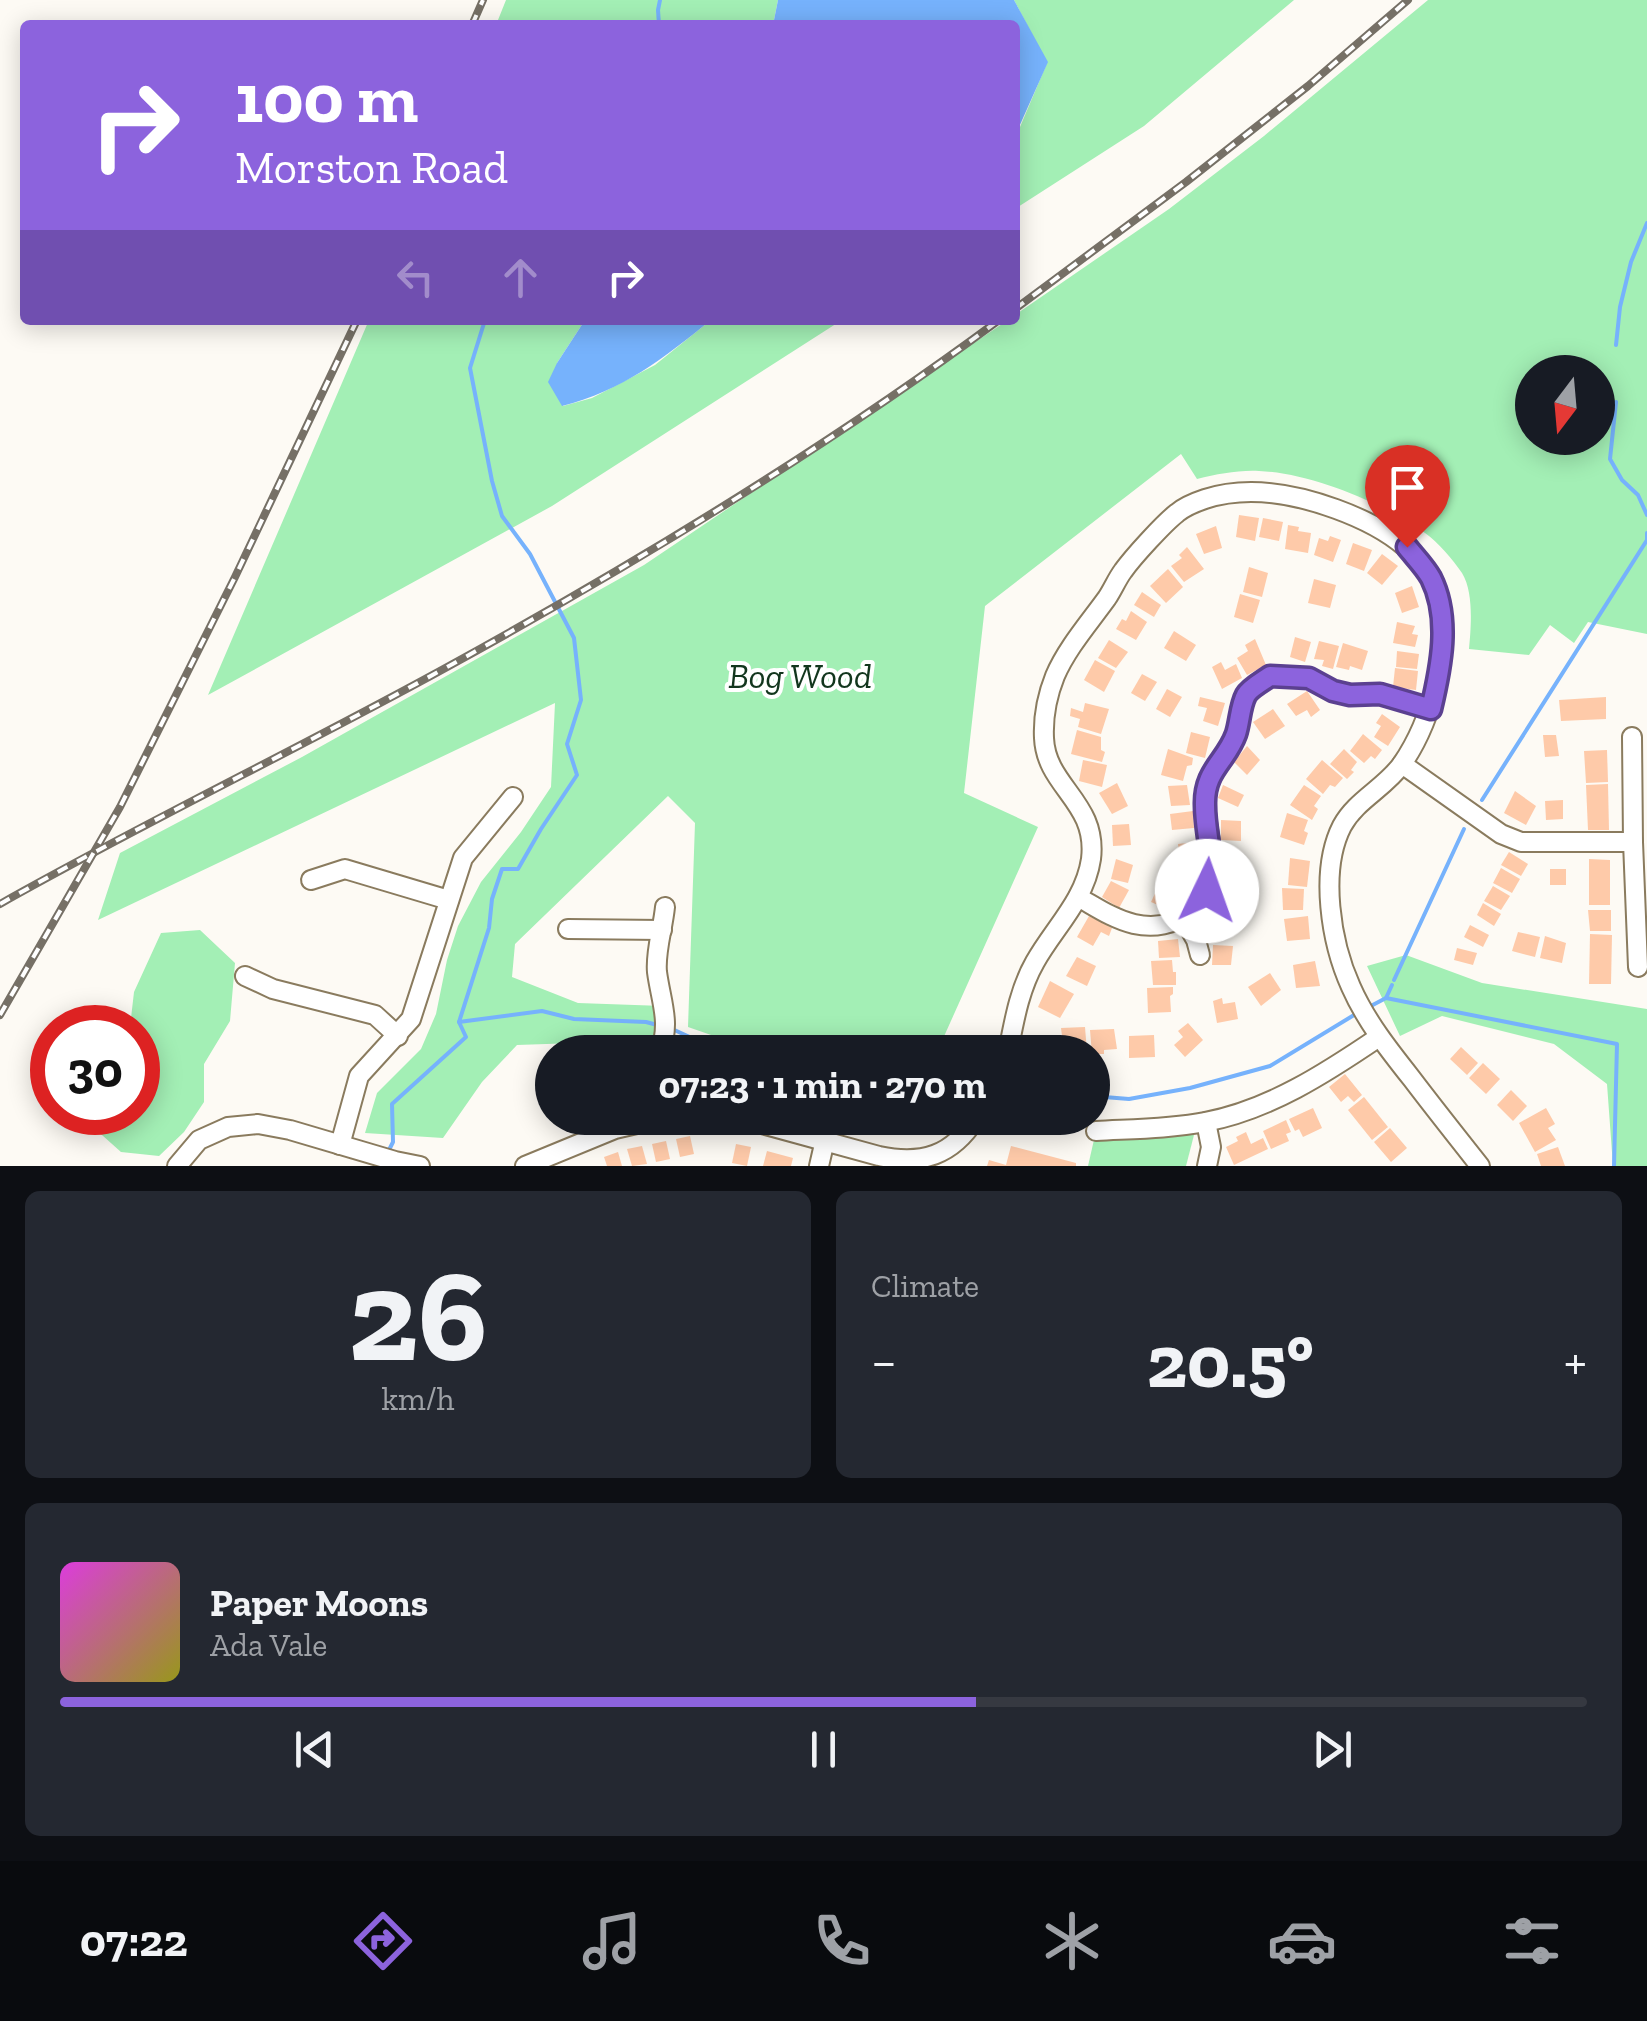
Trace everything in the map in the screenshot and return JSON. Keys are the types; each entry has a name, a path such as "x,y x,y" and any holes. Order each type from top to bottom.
{"street":[{"path":"1012,1035 1026,979 1078,897 1092,856 1088,821 1052,768 1044,744 1047,698 1064,657 1124,570 1177,512 1228,493 1266,492 1302,498 1373,525 1407,547 1429,574 1437,593 1443,618 1431,709 1402,764 1355,808 1343,825 1331,868 1331,914 1340,959 1368,1020 1480,1166"},
{"path":"1078,897 1114,918 1137,924 1184,919 1197,906 1207,891 1212,862 1206,791 1216,764 1236,735 1246,695 1270,676 1309,678 1333,691 1380,694 1431,709"},
{"path":"1632,738 1638,967"},
{"path":"1402,764 1501,834 1520,842 1633,842"},
{"path":"340,1145 360,1076 411,1019 462,858 513,798"},
{"path":"311,880 345,870 449,900"},
{"path":"665,907 656,969 666,1008 665,1035"},
{"path":"1184,919 1200,955"},
{"path":"568,929 662,930"},
{"path":"245,976 273,989 375,1015 398,1036"},
{"path":"1110,1130 1206,1122 1263,1104 1317,1078 1379,1037"},
{"path":"1206,1122 1211,1146 1207,1166"},
{"path":"178,1166 199,1140 228,1128 258,1124 420,1166"},
{"path":"524,1166 600,1135"},
{"path":"806,1135 896,1160 915,1160 952,1148 965,1135"},
{"path":"819,1166 825,1140"}],"green space":[{"path":"506,0 778,0 774,20 498,20"},
{"path":"1014,0 1294,0 1144,126 1020,206 1020,127 1047,63"},
{"name":"Bog Wood","path":"1428,0 1647,0 1647,634 1588,622 1574,643 1550,625 1529,655 1469,649 1471,610 1466,581 1450,557 1425,533 1368,501 1301,477 1251,471 1197,479 1181,454 985,606 964,793 1038,827 945,1035 711,1035 688,1027 695,823 668,796 515,944 512,977 578,1003 663,1006 664,1035 535,1035 535,1044 517,1045 482,1082 443,1138 365,1133 377,1093 421,1049 436,1014 458,926 481,882 551,787 555,703 98,920 120,853 302,757 644,565 1001,325 1020,325 1020,312 1169,209"},
{"path":"367,325 582,325 557,363 563,406 592,398 655,365 705,325 834,325 552,506 208,695"},
{"path":"200,930 235,963 230,1021 204,1064 204,1102 184,1132 159,1156 121,1152 102,1135 160,1135 160,1005 133,1005 134,992 161,933"},
{"path":"1406,955 1482,983 1647,1009 1647,1166 1613,1166 1607,1084 1554,1044 1442,1016 1400,1036 1367,966"},
{"path":"1110,1132 1194,1135 1186,1166 1088,1166 1095,1135 1110,1135"}],"water":[{"path":"778,0 1014,0 1048,62 1020,125 1020,20 774,20"},
{"path":"582,325 704,325 623,382 562,406 548,382"}],"building":[{"path":"1239,515 1259,518 1255,541 1236,537"},
{"path":"1263,518 1283,522 1279,541 1259,537"},
{"path":"1288,525 1311,533 1308,553 1285,549"},
{"path":"1216,526 1222,548 1204,554 1196,534"},
{"path":"1330,536 1341,540 1333,562 1314,555 1319,538 1328,541"},
{"path":"1353,543 1372,550 1364,571 1346,564"},
{"path":"1187,547 1204,569 1184,582 1171,566 1182,558 1179,555"},
{"path":"1382,554 1398,566 1382,585 1367,573"},
{"path":"1249,567 1268,573 1262,597 1243,592"},
{"path":"1168,569 1183,587 1166,603 1150,586"},
{"path":"1314,579 1336,585 1330,608 1308,603"},
{"path":"1412,586 1419,607 1402,613 1395,593"},
{"path":"1142,592 1161,605 1154,617 1134,605"},
{"path":"1240,594 1260,600 1253,623 1234,617"},
{"path":"1131,611 1147,622 1136,640 1116,629"},
{"path":"1397,622 1415,626 1415,647 1393,643"},
{"path":"1174,631 1196,645 1186,661 1164,648"},
{"path":"1295,637 1311,642 1305,662 1290,657"},
{"path":"1255,639 1266,665 1247,675 1237,658 1248,651 1245,645"},
{"path":"1109,640 1128,652 1116,668 1098,658"},
{"path":"1319,641 1339,646 1333,669 1322,666 1324,660 1314,659"},
{"path":"1343,643 1368,651 1362,670 1336,667"},
{"path":"1397,651 1419,654 1417,669 1396,667"},
{"path":"1095,660 1115,671 1104,692 1084,680"},
{"path":"1221,662 1225,670 1236,664 1242,678 1222,689 1212,667"},
{"path":"1395,668 1418,671 1416,690 1393,687"},
{"path":"1142,674 1157,682 1145,701 1131,693"},
{"path":"1167,689 1182,697 1170,717 1156,709"},
{"path":"1307,691 1320,710 1311,717 1307,710 1296,716 1287,704"},
{"path":"1200,697 1225,703 1218,726 1203,721 1207,708 1198,706"},
{"path":"1606,697 1606,719 1561,721 1559,700"},
{"path":"1085,703 1109,709 1101,734 1078,727 1080,719 1070,716 1071,708 1083,712"},
{"path":"1273,709 1285,726 1265,739 1253,722"},
{"path":"1382,714 1400,727 1388,746 1374,737"},
{"path":"1077,730 1101,737 1101,750 1105,752 1102,762 1071,754"},
{"path":"1191,732 1210,737 1205,758 1186,753"},
{"path":"1363,734 1382,750 1375,759 1371,756 1364,763 1350,751"},
{"path":"1543,735 1556,735 1559,756 1545,757"},
{"path":"1247,746 1260,760 1247,775 1234,762"},
{"path":"1168,749 1193,758 1183,781 1161,775"},
{"path":"1344,749 1357,762 1347,779 1330,764"},
{"path":"1607,750 1608,782 1586,783 1584,751"},
{"path":"1083,760 1107,765 1102,787 1079,781"},
{"path":"1322,760 1343,778 1323,794 1306,779"},
{"path":"1117,783 1128,806 1112,814 1099,793"},
{"path":"1608,784 1609,830 1588,830 1586,785"},
{"path":"1187,785 1190,805 1171,806 1168,786"},
{"path":"1223,785 1244,795 1238,807 1218,798"},
{"path":"1304,785 1321,796 1314,806 1318,809 1312,820 1290,805"},
{"path":"1515,791 1536,806 1526,825 1504,813"},
{"path":"1563,800 1563,819 1546,820 1545,801"},
{"path":"1193,811 1194,828 1172,830 1170,814"},
{"path":"1287,813 1308,820 1304,845 1280,837"},
{"path":"1221,820 1241,821 1241,841 1221,840"},
{"path":"1129,824 1131,845 1113,846 1112,825"},
{"path":"1196,842 1197,863 1181,864 1178,844"},
{"path":"1509,852 1528,864 1521,876 1501,865"},
{"path":"1242,854 1241,875 1227,876 1226,855"},
{"path":"1290,858 1310,861 1307,887 1288,885"},
{"path":"1116,859 1133,865 1128,883 1111,879"},
{"path":"1589,859 1610,860 1610,905 1589,905"},
{"path":"1501,868 1520,879 1512,893 1493,883"},
{"path":"1550,869 1566,869 1566,885 1550,885"},
{"path":"1111,881 1129,890 1119,908 1102,897"},
{"path":"1160,883 1175,891 1167,909 1151,902"},
{"path":"1224,884 1239,886 1238,906 1222,905"},
{"path":"1493,886 1510,896 1501,910 1484,901"},
{"path":"1282,888 1304,889 1303,910 1283,910"},
{"path":"1483,903 1501,914 1494,926 1477,915"},
{"path":"1220,908 1239,911 1236,931 1218,929"},
{"path":"1588,910 1611,910 1611,931 1590,931"},
{"path":"1089,916 1112,928 1109,936 1101,932 1093,946 1077,937"},
{"path":"1308,916 1310,939 1287,941 1284,919"},
{"path":"1470,925 1489,935 1483,947 1464,937"},
{"path":"1518,932 1540,937 1535,957 1512,951"},
{"path":"1590,934 1612,935 1611,984 1589,984"},
{"path":"1545,936 1566,943 1562,963 1540,958"},
{"path":"1178,939 1180,957 1159,958 1158,941"},
{"path":"1213,945 1233,946 1231,965 1212,965"},
{"path":"1457,948 1477,953 1473,965 1454,960"},
{"path":"1077,957 1096,966 1087,986 1066,976"},
{"path":"1172,960 1176,985 1153,985 1151,961"},
{"path":"1315,961 1320,986 1296,988 1293,965"},
{"path":"1270,973 1281,990 1261,1006 1248,987"},
{"path":"1050,981 1074,994 1060,1018 1038,1007"},
{"path":"1173,987 1171,1012 1148,1013 1147,988"},
{"path":"1222,998 1223,1004 1235,1002 1238,1019 1217,1023 1213,1001"},
{"path":"1188,1023 1203,1040 1185,1057 1174,1045 1183,1037 1178,1031"},
{"path":"1085,1027 1086,1035 1062,1035 1061,1028"},
{"path":"1114,1029 1117,1049 1110,1050 1110,1035 1090,1035 1090,1030"},
{"path":"1154,1035 1155,1057 1129,1058 1129,1036"},
{"path":"1461,1047 1478,1063 1467,1075 1450,1059"},
{"path":"1483,1063 1500,1079 1486,1094 1469,1078"},
{"path":"1345,1074 1362,1095 1354,1102 1348,1096 1341,1102 1329,1087"},
{"path":"1511,1090 1527,1106 1513,1121 1497,1105"},
{"path":"1364,1097 1388,1127 1372,1140 1348,1110"},
{"path":"1313,1108 1322,1128 1303,1137 1289,1119"},
{"path":"1546,1108 1555,1124 1548,1128 1556,1140 1535,1152 1519,1123"},
{"path":"1286,1120 1291,1132 1286,1134 1289,1141 1271,1149 1263,1131"},
{"path":"1390,1128 1407,1148 1391,1162 1374,1142"},
{"path":"1246,1132 1251,1144 1263,1138 1268,1149 1234,1165 1226,1147"},
{"path":"690,1136 694,1154 680,1157 676,1139"},
{"path":"666,1141 670,1159 656,1162 652,1144"},
{"path":"736,1144 751,1147 747,1166 732,1163"},
{"path":"642,1146 647,1164 632,1166 627,1149"},
{"path":"1011,1146 1076,1166 987,1166 989,1160 1006,1165"},
{"path":"1558,1147 1565,1166 1541,1166 1537,1154"},
{"path":"767,1151 793,1158 791,1166 763,1166"},
{"path":"618,1152 622,1166 607,1166 604,1157"}],"waterway":[{"path":"659,20 660,0"},
{"path":"1616,345 1631,262 1647,223"},
{"path":"387,1154 393,1142 392,1104 466,1037 459,1022 489,928 492,899 502,869 518,869 577,775 567,744 581,700 574,638 530,554 502,516 470,368 483,325"},
{"path":"1616,402 1610,459 1622,480 1638,495 1647,515"},
{"path":"1482,800 1647,540 1647,533"},
{"path":"1394,980 1464,829"},
{"path":"1367,1008 1386,998 1392,985"},
{"path":"1386,998 1617,1044 1614,1166"},
{"path":"459,1022 542,1011 574,1019 661,1026"},
{"path":"1110,1097 1129,1099 1190,1088 1270,1066 1359,1012"},
{"path":"670,1028 685,1035"}],"railway":[{"path":"474,20 483,0"},
{"path":"1020,305 1186,182 1308,86 1408,0"},
{"path":"0,1015 120,807 355,325"},
{"path":"0,904 520,627 798,459 992,325"}],"route":[{"path":"1207,891 1212,862 1206,791 1210,775 1236,735 1246,695 1270,676 1309,678 1333,691 1380,694 1431,709 1443,618 1429,574 1407,547"}]}
